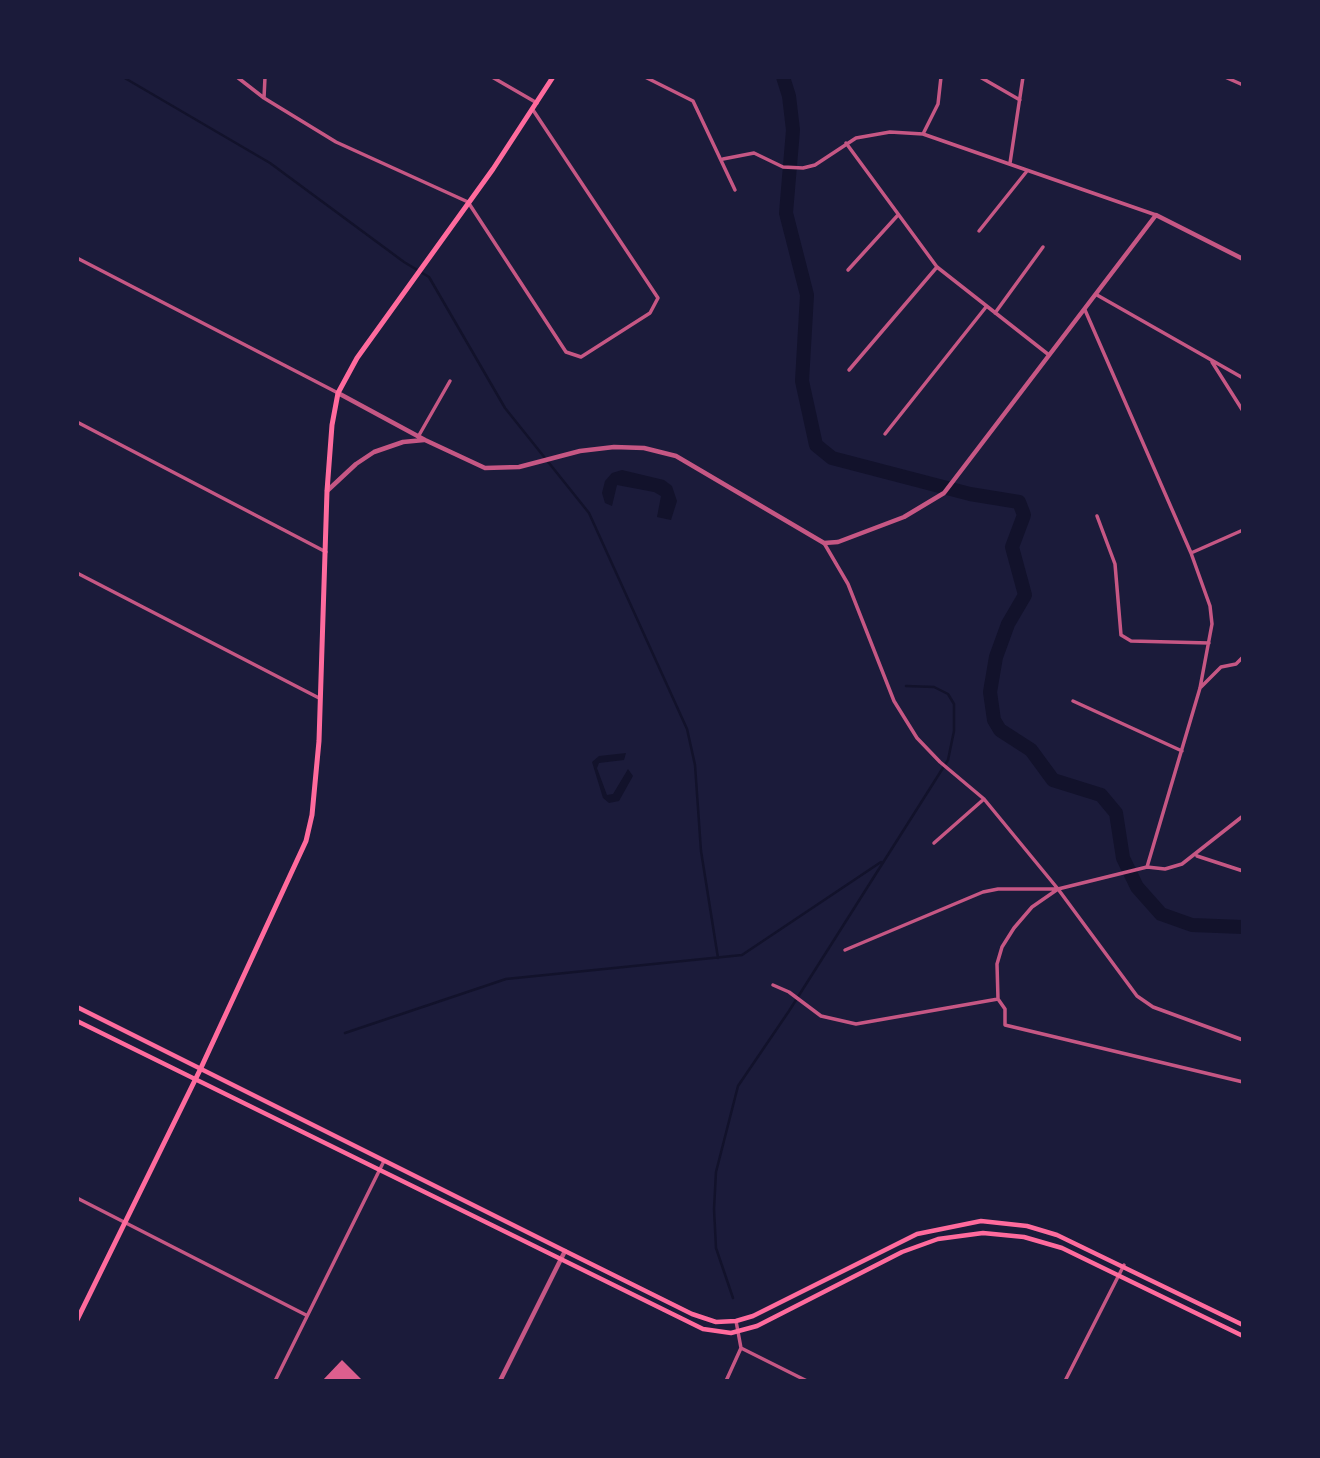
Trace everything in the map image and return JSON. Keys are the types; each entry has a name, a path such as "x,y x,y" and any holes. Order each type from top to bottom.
{"highway":[{"path":"77,1321 302,854 314,803 321,699 327,491 332,425 338,393 357,358 533,110 552,77"}],"main road":[{"path":"77,1007 692,1314 716,1322 736,1321 753,1316 895,1243 945,1226 981,1221 1027,1226 1057,1235 1124,1265 1243,1325"},
{"path":"77,1021 695,1326 718,1332 738,1332 765,1322 902,1252 966,1234 996,1234 1038,1240 1119,1273 1243,1336"}],"street":[{"path":"237,77 264,98 336,142 468,202 571,355 586,355 654,310 657,294 533,110"},
{"path":"264,98 265,77"},
{"path":"492,77 537,103"},
{"path":"645,77 693,101 723,159 735,190"},
{"path":"923,134 938,104 941,77"},
{"path":"979,77 1020,100"},
{"path":"1010,163 1023,77"},
{"path":"1226,77 1243,85"},
{"path":"723,159 754,153 783,167 799,168 815,164 846,143 867,135 890,132 923,134 1156,215 1243,259"},
{"path":"846,143 937,267 1051,356"},
{"path":"979,231 1027,172"},
{"path":"848,270 898,215"},
{"path":"824,543 846,541 869,533 926,506 944,494 1156,215"},
{"path":"995,313 1043,247"},
{"path":"77,258 418,437 485,468 506,469 580,451 614,447 644,448 676,456 701,468 824,543 848,584 894,701 917,738 948,770 984,799 1058,888 1137,996 1153,1007 1243,1040"},
{"path":"849,370 937,267"},
{"path":"1097,295 1243,378"},
{"path":"885,434 986,306"},
{"path":"1085,310 1191,553 1210,606 1212,624 1200,688 1145,867"},
{"path":"1212,360 1243,411"},
{"path":"418,437 450,381"},
{"path":"77,431 79,422 326,552"},
{"path":"327,491 356,464 374,452 403,442 425,440"},
{"path":"1097,516 1115,564 1121,635 1131,641 1209,643"},
{"path":"1191,553 1243,530"},
{"path":"77,573 321,699"},
{"path":"1200,688 1221,667 1236,664 1243,657"},
{"path":"1073,701 1182,751"},
{"path":"934,843 984,799"},
{"path":"845,950 983,892 998,889 1058,888 1145,867 1171,868 1197,856 1243,816"},
{"path":"1197,856 1243,871"},
{"path":"1058,888 1027,913 1002,947 997,964 998,999 1005,1010 1005,1025 1243,1082"},
{"path":"773,985 821,1016 856,1024 998,999"},
{"path":"275,1381 384,1161"},
{"path":"77,1198 306,1315"},
{"path":"500,1381 565,1251"},
{"path":"1065,1381 1124,1265"},
{"path":"726,1381 741,1348 736,1321"},
{"path":"741,1348 807,1381"}],"shaded area":[{"path":"622,470 664,480 672,486 677,501 671,520 657,517 661,496 654,492 617,485 612,506 605,503 602,493 605,481 612,473"},
{"path":"626,753 624,760 599,763 597,768 607,795 613,794 628,769 633,776 619,801 609,803 603,798 592,762 599,756"}],"building":[{"path":"342,1360 363,1381 322,1381"}],"waterway":[{"path":"123,77 270,163 404,262 429,277 505,408 589,513 687,729 695,765 701,851 718,958"},
{"path":"783,77 789,96 793,130 786,213 807,295 802,381 816,445 832,458 970,494 1019,502 1024,515 1012,547 1025,595 1008,624 996,657 990,692 994,720 1000,730 1031,750 1053,780 1101,795 1116,813 1123,858 1137,887 1161,914 1192,925 1243,927"},
{"path":"733,1298 716,1248 714,1209 716,1172 738,1086 789,1011 948,760 954,731 954,704 948,694 934,687 906,686"},
{"path":"345,1033 506,979 742,955 881,862"}]}
